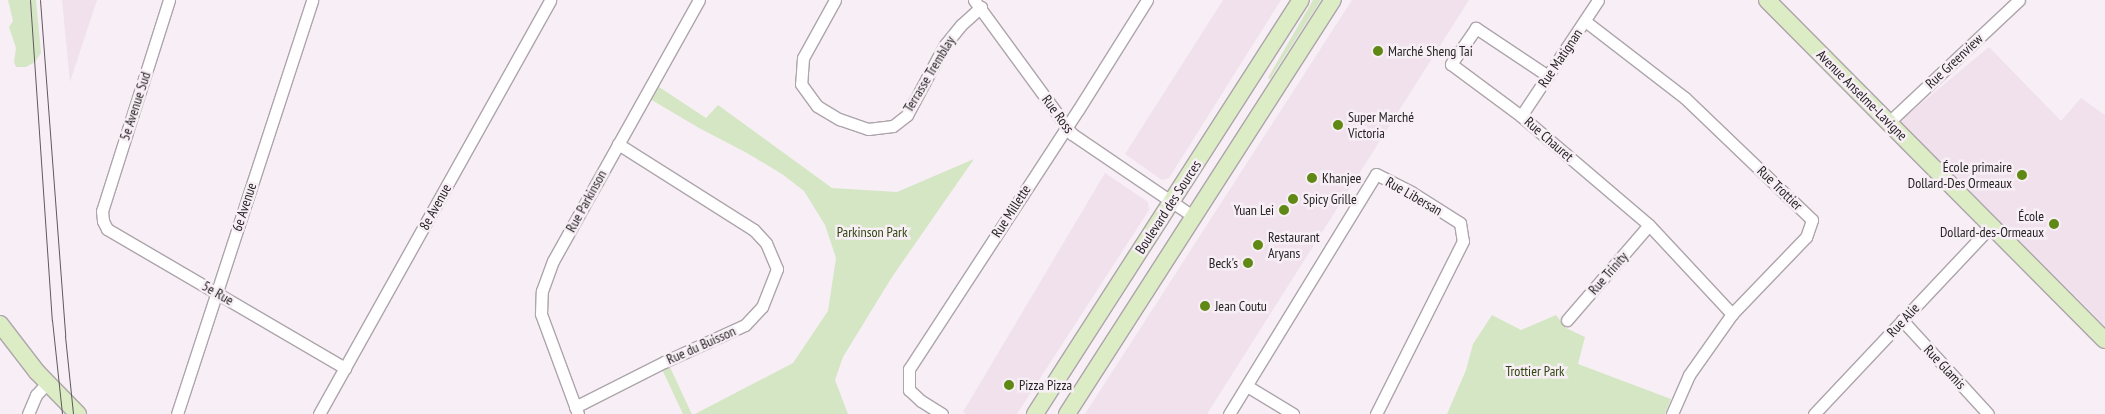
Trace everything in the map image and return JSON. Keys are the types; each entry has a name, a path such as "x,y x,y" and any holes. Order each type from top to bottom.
{"main road":[{"name":"Boulevard des Sources","path":"1039,413 1171,202 1301,0"},
{"name":"Boulevard des Sources","path":"1067,414 1333,0"},
{"name":"Avenue Anselme-Lavigne","path":"1767,0 2105,340"},
{"path":"0,315 12,339"},
{"path":"0,324 47,383 78,414"}],"street":[{"name":"5e Avenue Sud","path":"102,211 169,0"},
{"name":"6e Avenue","path":"177,414 312,0"},
{"name":"8e Avenue","path":"319,414 550,0"},
{"name":"Rue Parkinson","path":"576,410 541,314 542,290 553,261 699,0"},
{"name":"Terrasse Tremblay","path":"835,0 803,58 801,84 817,106 839,119 868,129 893,126 907,115 944,46 978,4"},
{"name":"Rue Millette","path":"942,414 921,401 909,390 908,369 1146,0"},
{"name":"Rue Matignan","path":"1521,116 1598,0"},
{"name":"Rue Greenview","path":"1890,122 2019,0"},
{"name":"Rue Ross","path":"978,4 1066,126 1081,142 1194,217"},
{"name":"Rue Trottier","path":"1585,21 1685,98 1812,220 1806,236 1732,314 1689,375 1672,414"},
{"name":"Rue Chauret","path":"1548,76 1476,28 1451,64 1521,116 1649,225 1732,314"},
{"name":"Rue du Buisson","path":"576,410 664,362 746,325 762,307 777,269 766,243 754,230 618,144"},
{"name":"Rue Libersan","path":"1229,414 1376,174 1411,192 1460,223 1464,241 1376,414"},
{"name":"5e Rue","path":"102,211 103,221 108,229 217,291 345,368"},
{"name":"Rue Trinity","path":"1567,320 1649,225"},
{"name":"Rue Alie","path":"1814,414 1991,226"},
{"name":"Rue Glamis","path":"1902,320 1988,414"},
{"path":"28,414 36,395 47,383"},
{"path":"1247,386 1293,414"}],"shaded area":[{"path":"62,0 97,0 70,82"},
{"path":"1223,0 1281,0 1169,178 1162,180 1125,154"},
{"path":"1352,0 1469,0 1207,414 1085,414"},
{"name":"École Dollard-des-Ormeaux","path":"1989,47 2061,121 2081,98 2105,115 2105,326 1900,121"},
{"path":"1105,173 1148,202 1149,210 1017,414 966,414 963,412"}],"green space":[{"path":"8,0 36,0 41,53 35,62 26,67 16,67 14,62 16,48 9,27 13,21"},
{"path":"1313,0 1321,0 1270,79 1268,78"},
{"name":"Parkinson Park","path":"653,83 706,118 718,105 832,188 897,192 974,159 892,277 843,357 835,380 848,414 695,414 793,363 828,311 836,258 825,225 804,191 782,174 747,153 699,128 645,96"},
{"name":"Trottier Park","path":"1492,315 1521,330 1556,315 1566,328 1585,337 1578,364 1671,399 1665,414 1447,414 1466,370 1473,344"},
{"path":"668,363 692,414 683,414 661,366"}],"tram line":[{"path":"30,0 52,320 62,414"},
{"path":"40,0 65,336 73,414"}],"place":[{"name":"Marché Sheng Tai","path":"1378,51"},
{"name":"Super Marché Victoria","path":"1338,125"},
{"name":"École primaire Dollard-Des Ormeaux","path":"2022,175"},
{"name":"Khanjee","path":"1312,178"},
{"name":"Spicy Grille","path":"1293,199"},
{"name":"Yuan Lei","path":"1284,210"},
{"name":"École Dollard-des-Ormeaux","path":"2054,224"},
{"name":"Restaurant Aryans","path":"1258,245"},
{"name":"Beck's","path":"1248,263"},
{"name":"Jean Coutu","path":"1205,306"},
{"name":"Pizza Pizza","path":"1009,385"}]}
